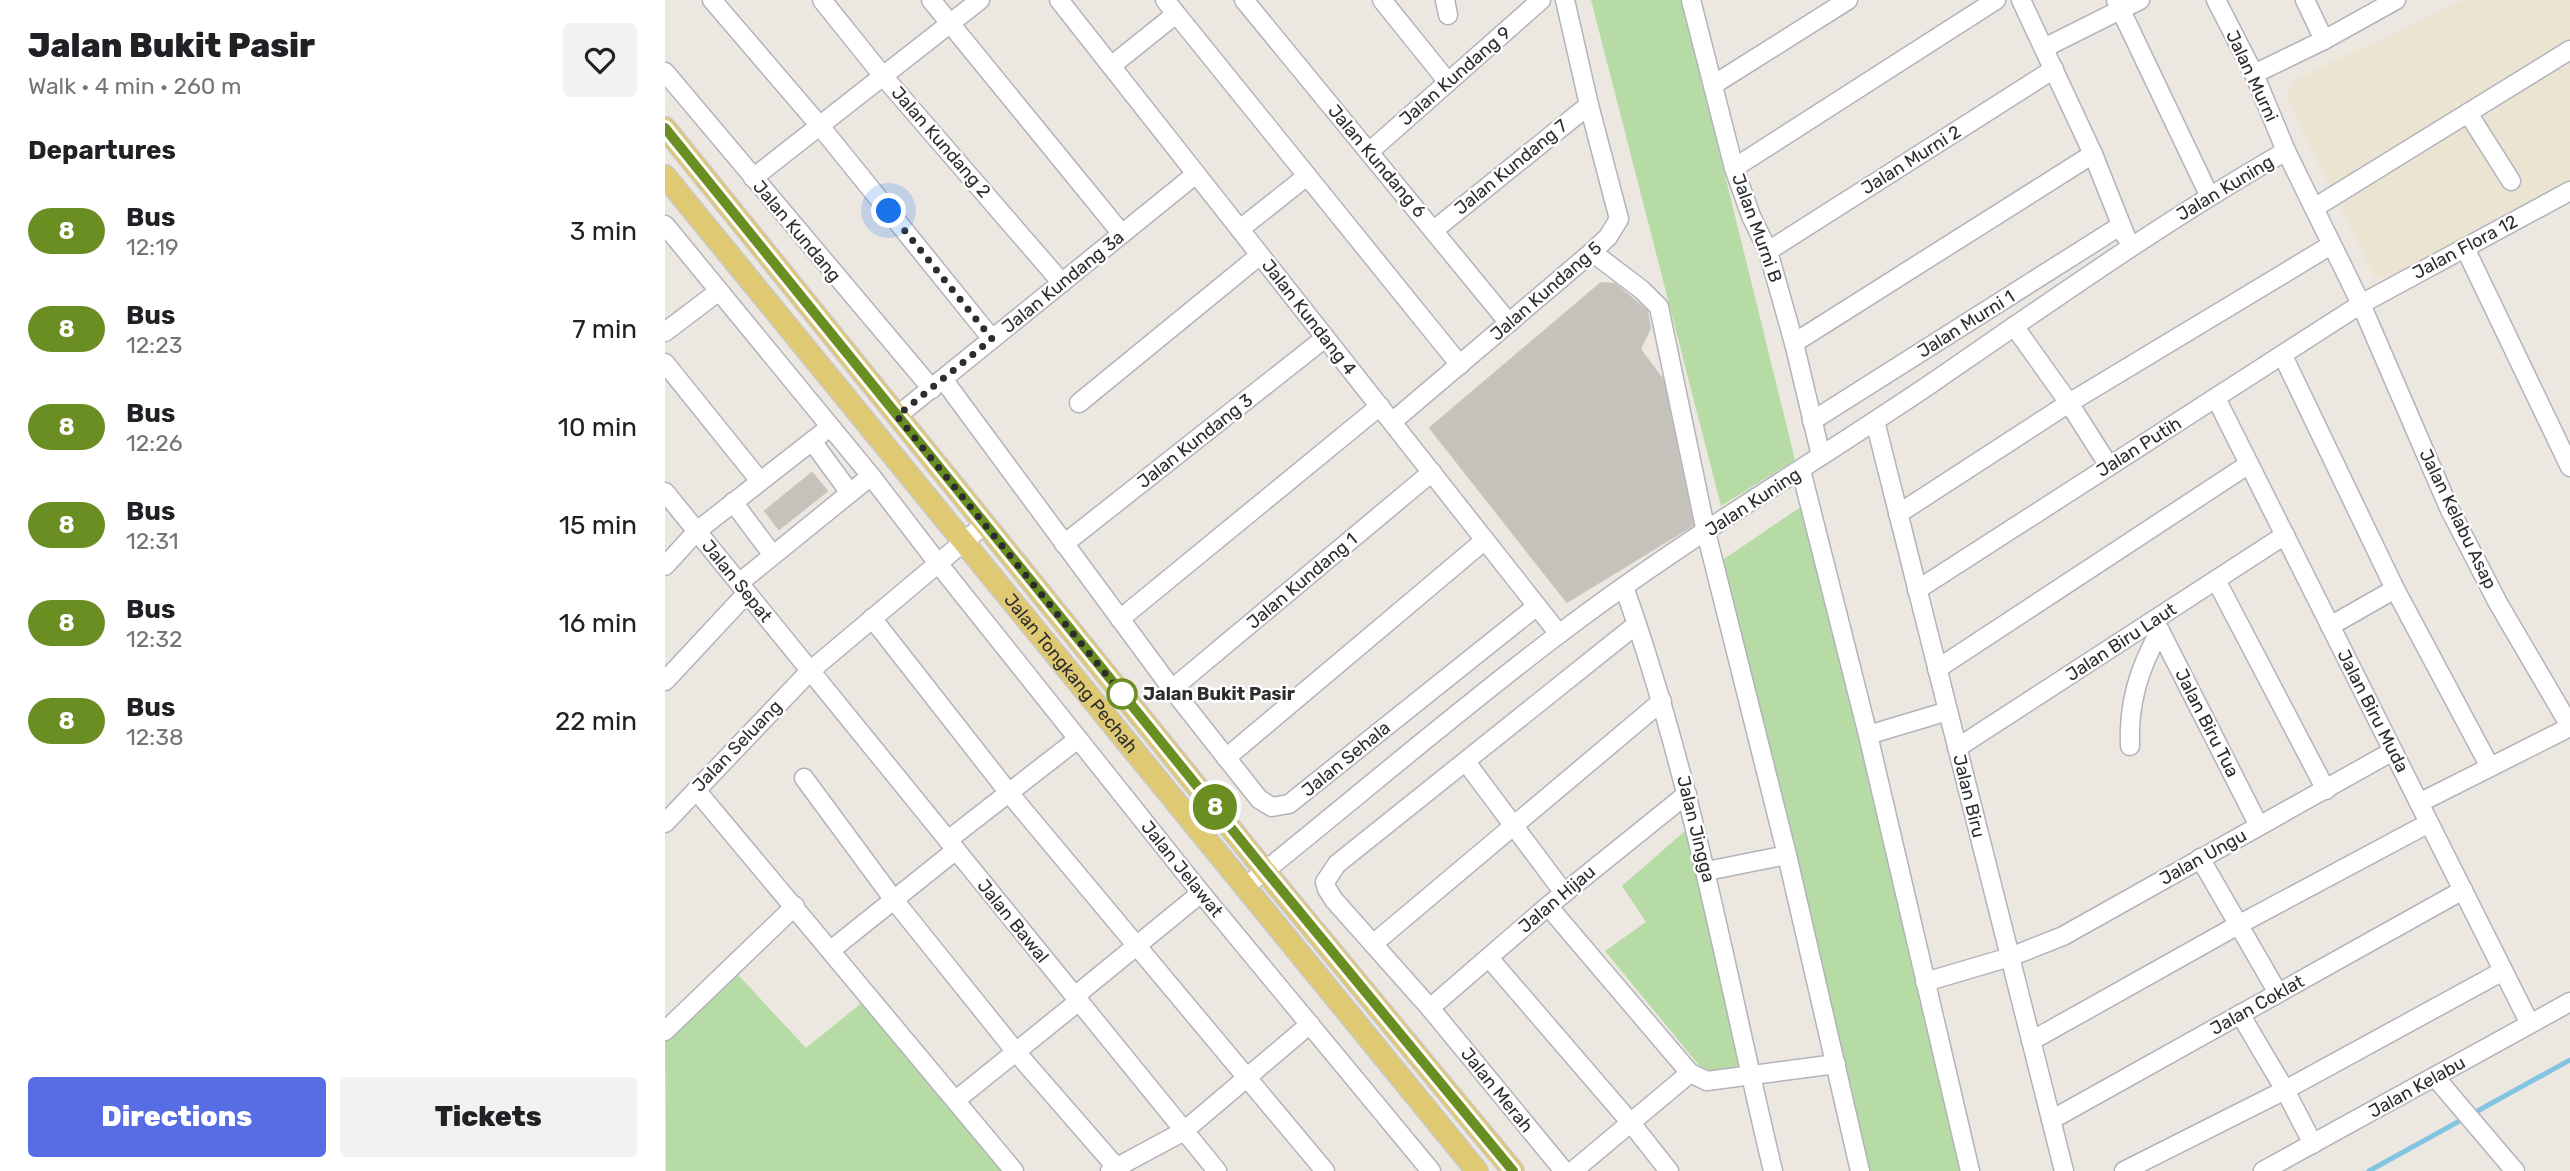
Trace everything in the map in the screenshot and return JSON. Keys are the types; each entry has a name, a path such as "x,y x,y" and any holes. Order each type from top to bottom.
{"main road":[{"name":"Jalan Tongkang Pechah","path":"665,128 1265,870 1513,1171"},
{"name":"Jalan Tongkang Pechah","path":"665,176 1477,1171"}],"street":[{"path":"712,0 820,126 992,339"},
{"name":"Jalan Kundang 2","path":"822,0 883,76 1062,283"},
{"path":"931,0 1122,234"},
{"path":"753,178 980,0"},
{"name":"Jalan Kundang 4","path":"1059,0 1559,634"},
{"name":"Jalan Kundang 6","path":"1244,0 1509,323"},
{"path":"1382,0 1448,82"},
{"name":"Jalan Kundang 9","path":"1369,152 1541,0"},
{"name":"Jalan Kundang 5","path":"1392,422 1592,252 1608,237 1619,219 1588,105 1565,0"},
{"path":"1713,85 1848,0"},
{"path":"1734,169 1996,0"},
{"path":"2021,0 2092,154 2130,246"},
{"path":"2044,48 2118,5 2140,0"},
{"name":"Jalan Murni","path":"2216,0 2254,74 2286,151 2361,304"},
{"path":"2305,0 2324,40"},
{"path":"2254,74 2324,40 2392,1"},
{"name":"Jalan Murni B","path":"1697,3 1713,85 1734,169 1751,216 1768,251 1794,343 1821,456"},
{"path":"2118,5 2209,195"},
{"path":"1111,66 1170,7 1460,365"},
{"path":"2314,208 2570,50"},
{"name":"Jalan Murni 2","path":"1768,251 2054,69"},
{"name":"Jalan Kundang","path":"665,72 753,178 937,384 1064,544 1172,690"},
{"name":"Jalan Kundang 7","path":"1434,230 1588,105"},
{"path":"2468,113 2511,181"},
{"name":"Jalan Kuning","path":"1245,887 1559,634 1624,587 1875,422 2130,246 2209,195 2286,151"},
{"path":"1794,343 2092,154"},
{"name":"Jalan Kundang 3a","path":"897,416 1196,174"},
{"path":"1240,229 1307,176"},
{"name":"Jalan Flora 12","path":"2361,304 2569,194"},
{"name":"Jalan Jelawat","path":"665,225 871,476 1201,893 1431,1171"},
{"name":"Jalan Murni 1","path":"1812,421 2120,226"},
{"path":"1898,514 2069,403 2331,245"},
{"path":"2465,248 2570,467"},
{"path":"1592,252 1642,290 1659,307 1706,533 1787,855 1860,1171"},
{"path":"1079,402 1260,255"},
{"path":"665,332 719,290"},
{"name":"Jalan Putih","path":"1917,590 2361,304"},
{"name":"Jalan Kelabu Asap","path":"2361,304 2449,508 2498,603 2570,726"},
{"path":"2014,326 2069,403 2109,466"},
{"name":"Jalan Kundang 3","path":"1064,544 1325,338"},
{"path":"2283,356 2395,589 2490,767"},
{"path":"665,363 760,481"},
{"name":"Jalan Biru Muda","path":"2216,398 2530,1024"},
{"path":"1119,619 1380,406"},
{"name":"Jalan Biru","path":"1875,422 2064,1171"},
{"path":"665,566 697,531 830,427"},
{"path":"812,441 850,493"},
{"path":"1937,669 2249,464"},
{"path":"1801,470 1868,735 1970,1171"},
{"name":"Jalan Kundang 1","path":"1172,690 1432,472"},
{"path":"665,681 772,554 871,476"},
{"name":"Jalan Sepat","path":"665,492 810,671"},
{"path":"733,502 772,554"},
{"name":"Jalan Seluang","path":"665,823 810,671 985,524"},
{"name":"Jalan Biru Laut","path":"1957,748 2157,626 2216,580 2285,535"},
{"path":"1226,758 1485,540"},
{"path":"2216,580 2326,790"},
{"name":"Jalan Jingga","path":"1624,587 1663,701 1707,871 1773,1171"},
{"path":"2330,626 2395,589"},
{"name":"Jalan Sehala","path":"1172,690 1259,799 1272,807 1289,804 1537,606"},
{"path":"872,618 1009,793 1325,1171"},
{"path":"1564,893 1467,762 1637,624"},
{"path":"2130,746 2129,725 2134,688 2157,626"},
{"name":"Jalan Biru Tua","path":"2157,626 2259,826"},
{"name":"Jalan Bawal","path":"810,671 1217,1171"},
{"path":"1373,944 1663,701"},
{"path":"1868,735 1948,711"},
{"path":"2419,803 2570,726"},
{"path":"831,950 894,900 1009,793 1078,739"},
{"name":"Jalan Ungu","path":"1925,982 2010,957 2063,936 2393,751"},
{"name":"Jalan Merah","path":"1467,762 1337,864 1325,882 1327,889 1430,1008 1564,1171"},
{"path":"804,778 894,900 1113,1169 1184,1131 1310,1024"},
{"path":"696,790 1014,1171"},
{"name":"Jalan Hijau","path":"1430,1008 1548,906 1687,794"},
{"path":"2031,1041 2238,925 2429,823"},
{"path":"1707,871 1787,855"},
{"path":"2200,858 2278,993"},
{"name":"Jalan Coklat","path":"2051,1120 2463,890"},
{"path":"956,1100 1201,893"},
{"path":"665,1031 795,906"},
{"path":"1548,906 1690,1073 1707,1081 1836,1063"},
{"path":"1489,958 1669,1171"},
{"path":"2123,1171 2285,1090 2503,971"},
{"name":"Jalan Kelabu","path":"2263,1171 2570,1002"},
{"path":"2240,1014 2313,1143"},
{"path":"1573,1171 1690,1073"},
{"path":"2435,1077 2515,1171"}],"shaded area":[{"path":"2463,0 2570,0 2570,184 2391,279 2374,276 2286,98 2294,80"}],"green space":[{"path":"1591,0 1682,0 1795,460 1721,506"},
{"path":"1802,506 1964,1171 1867,1171 1721,561"},
{"path":"1685,831 1745,1062 1714,1080 1605,951 1646,922 1622,886"},
{"path":"727,963 806,1048 864,1001 1004,1171 666,1171 665,1026"}],"building":[{"path":"1601,283 1615,284 1647,311 1650,328 1640,349 1663,380 1693,525 1567,602 1430,428"},
{"path":"812,473 827,491 779,529 765,511"}],"waterway":[{"path":"2369,1171 2570,1060"}],"bus line":[{"name":"8","path":"665,128 1252,854 1513,1171"}],"place":[{"name":"Jalan Bukit Pasir","path":"1122,694"}],"route":[{"path":"889,211 992,339 897,416 1122,694"}]}
